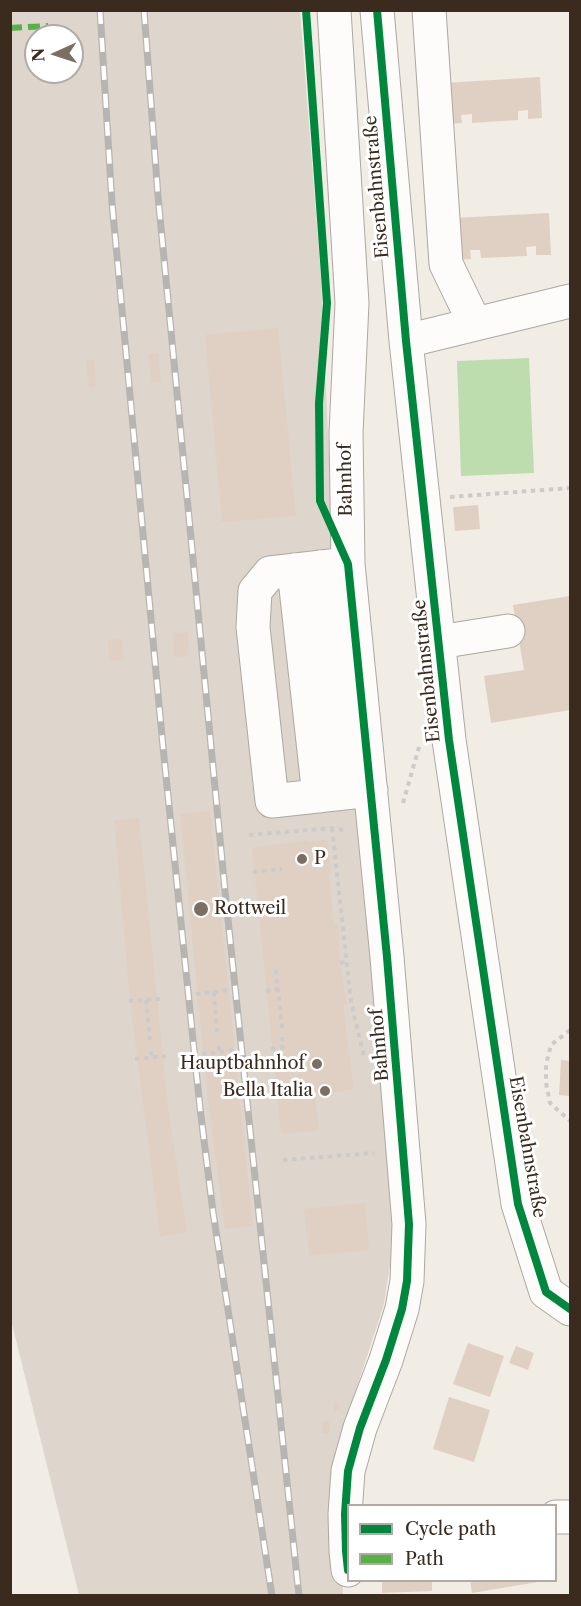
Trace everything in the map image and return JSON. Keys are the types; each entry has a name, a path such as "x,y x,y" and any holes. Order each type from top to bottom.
{"street":[{"name":"Bahnhof","path":"334,10 351,303 346,433 308,569 331,794 407,1191 409,1253 402,1309 386,1360 360,1428 348,1471 347,1504"},
{"name":"Eisenbahnstraße","path":"377,10 406,341 449,740 518,1204 546,1292 570,1309"},
{"path":"429,10 446,264 475,324"},
{"path":"406,341 570,301"},
{"path":"308,569 331,794 272,801 253,627 255,591 308,569"},
{"path":"439,642 508,631"},
{"name":"Bahnhof","path":"347,1514 347,1560"}],"path":[{"path":"423,499 570,488 570,494"},
{"path":"399,813 420,743"},
{"path":"249,835 332,828 351,1002 364,1058"},
{"path":"254,872 282,869"},
{"path":"340,963 347,962"},
{"path":"282,970 276,971 282,1028"},
{"path":"266,990 278,989"},
{"path":"196,994 230,990"},
{"path":"214,992 218,1034"},
{"path":"129,1001 160,999"},
{"path":"146,1000 150,1040"},
{"path":"570,1030 551,1045 546,1064 546,1083 550,1103 570,1121"},
{"path":"271,1049 283,1047 282,1037"},
{"path":"219,1046 219,1052"},
{"path":"202,1054 236,1050"},
{"path":"151,1051 152,1058"},
{"path":"135,1059 166,1056"},
{"path":"282,1160 372,1153"}],"shaded area":[{"path":"10,11 300,11 321,278 333,547 363,819 395,1232 384,1304 338,1445 343,1595 79,1595 11,1320"}],"green space":[{"path":"529,358 534,473 461,476 457,361"}],"building":[{"path":"540,77 542,118 528,119 528,110 518,111 518,120 472,123 472,114 461,115 462,123 448,124 445,83"},
{"path":"549,213 551,255 536,255 536,246 526,247 527,256 481,258 480,250 470,250 471,259 456,260 454,218"},
{"path":"278,328 296,516 222,522 205,335"},
{"path":"158,353 161,382 152,383 148,354"},
{"path":"94,359 96,387 89,387 86,360"},
{"path":"478,505 480,529 455,531 453,507"},
{"path":"570,596 570,710 491,723 484,676 524,670 513,605"},
{"path":"188,632 189,656 174,657 173,633"},
{"path":"122,639 124,660 109,661 108,640"},
{"path":"210,811 253,1226 225,1229 208,1101 180,814"},
{"path":"139,818 168,1107 187,1232 160,1237 130,1001 114,820"},
{"path":"308,840 309,842 328,840 334,924 338,924 340,963 347,1004 343,1005 354,1089 315,1096 319,1130 281,1134 252,848"},
{"path":"561,1060 570,1061 570,1096 559,1095"},
{"path":"365,1203 369,1250 309,1256 304,1209"},
{"path":"468,1343 504,1356 490,1397 453,1384"},
{"path":"516,1346 534,1353 528,1370 509,1363"},
{"path":"449,1397 490,1410 474,1462 433,1449"},
{"path":"338,1401 339,1410 334,1411 334,1402"},
{"path":"329,1421 330,1433 323,1434 322,1422"},
{"path":"382,1582 432,1582 432,1591 382,1593"},
{"path":"470,1582 538,1582 472,1593"}],"railway":[{"path":"100,10 112,203 163,747 200,1108 213,1212 272,1596"},
{"path":"144,10 158,196 225,891 299,1596"}],"marked path":[{"path":"10,28 24,27"}],"cycle path":[{"path":"306,10 327,303 319,403 320,501 348,564 387,957 409,1224 407,1281 402,1309 386,1360 360,1428 348,1471 345,1514 347,1560"},
{"path":"377,10 406,341 449,740 518,1204 546,1292 570,1309"}],"place":[{"name":"P","path":"302,859"},
{"name":"Rottweil","path":"201,909"},
{"name":"Hauptbahnhof","path":"317,1064"},
{"name":"Bella Italia","path":"325,1091"}]}
